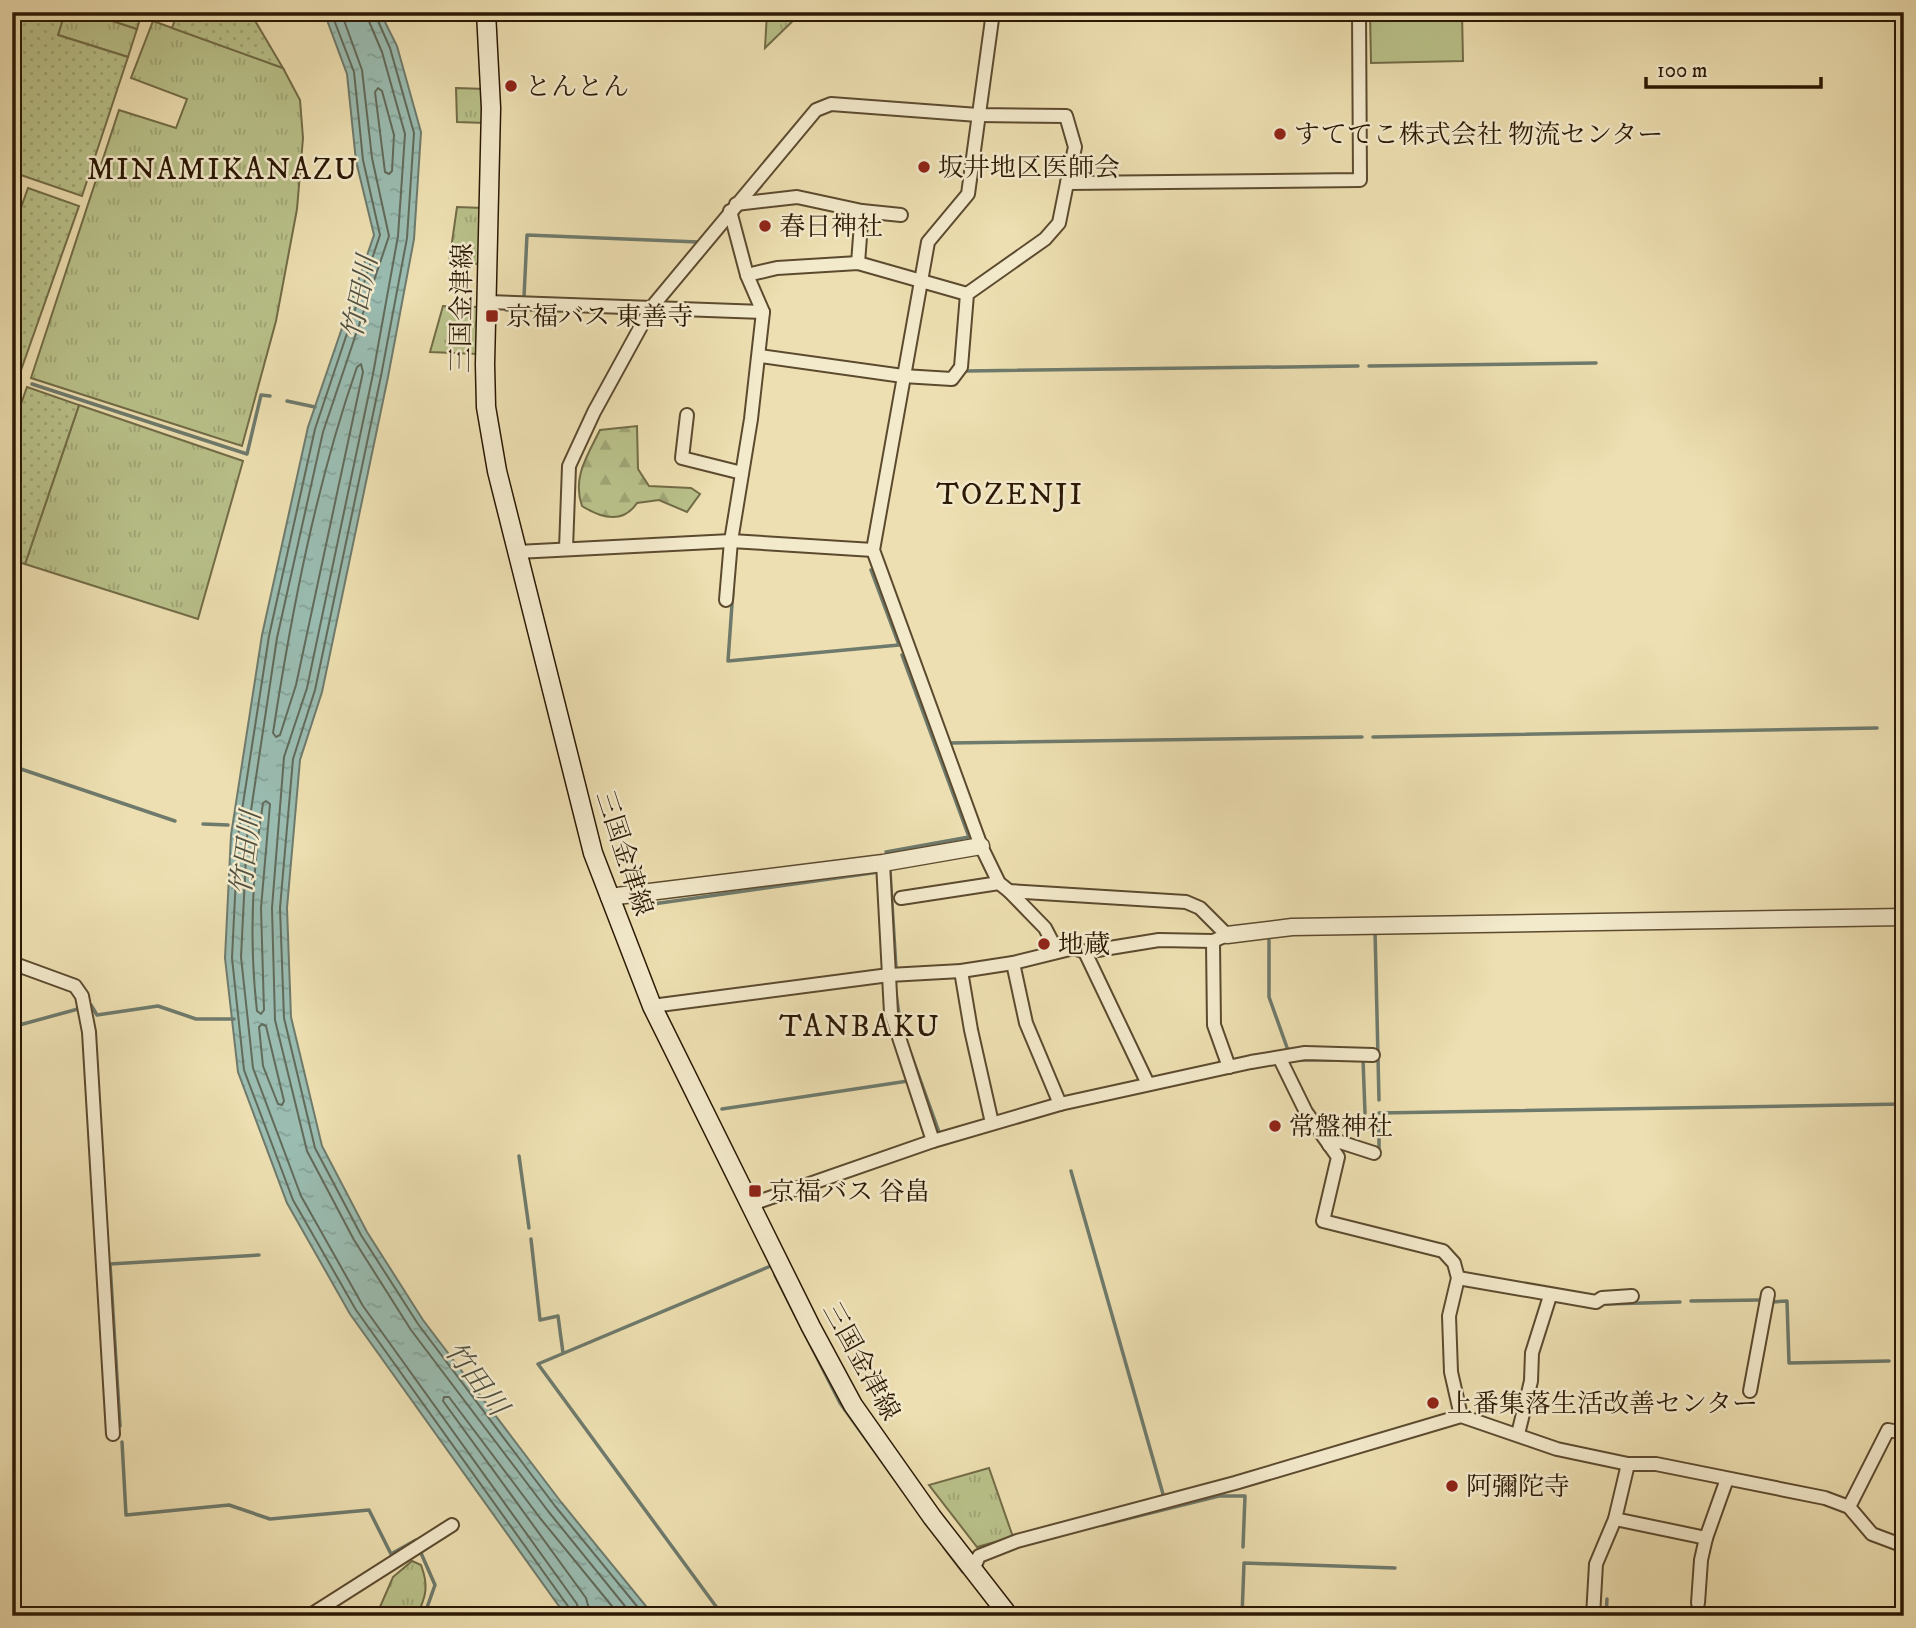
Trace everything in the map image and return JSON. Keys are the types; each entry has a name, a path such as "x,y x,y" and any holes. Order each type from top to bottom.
{"main road":[{"name":"三国金津線","path":"486,12 491,108 486,407 497,471 579,802 609,897 652,1006 811,1327 853,1405 1009,1616"}],"street":[{"path":"993,12 968,194 928,242 873,550 981,846 1004,887 1045,928 1057,951"},
{"path":"1068,183 1360,180 1359,12"},
{"path":"566,549 569,466 594,412 651,308 816,110 831,104 978,115 1066,116 1075,148 1059,223 1045,239 967,294 858,263 777,268 747,275"},
{"path":"733,208 797,197 862,211 901,215"},
{"path":"726,600 731,541 760,356 763,312 747,275 733,208"},
{"path":"858,263 862,211"},
{"path":"760,356 903,376 953,379 961,367 967,294"},
{"path":"487,302 763,312"},
{"path":"687,415 682,458 742,473"},
{"path":"517,552 731,541 873,550"},
{"path":"609,897 883,863 981,846"},
{"path":"883,863 891,1013 933,1141"},
{"path":"901,898 1004,887 1186,902 1200,908 1220,938 1214,1026 1229,1067"},
{"path":"652,1006 889,975 961,971 1013,963 1074,948 1085,952 1159,940 1220,938 1292,927 1904,916"},
{"path":"1085,952 1148,1084"},
{"path":"1013,963 1026,1023 1060,1104"},
{"path":"12,964 75,986 82,996 89,1032 113,1434"},
{"path":"961,971 992,1123"},
{"path":"752,1204 933,1141 1060,1104 1305,1053 1373,1055"},
{"path":"1280,1059 1306,1112 1338,1157 1323,1222 1443,1251 1454,1263 1458,1278 1449,1316 1451,1372 1461,1416"},
{"path":"1329,1144 1340,1142 1374,1153"},
{"path":"1458,1278 1596,1302 1602,1298 1632,1296"},
{"path":"1750,1391 1768,1294"},
{"path":"1518,1434 1531,1381 1532,1353 1550,1296"},
{"path":"973,1570 979,1556 1017,1541 1235,1483 1461,1416 1557,1449 1628,1464 1656,1464 1825,1498 1849,1507 1872,1534 1904,1546"},
{"path":"1849,1507 1888,1430 1904,1433"},
{"path":"1593,1616 1596,1564 1615,1519 1628,1464"},
{"path":"1699,1603 1700,1560 1727,1479"},
{"path":"1615,1519 1706,1538"},
{"path":"309,1616 452,1525"}],"green space":[{"path":"12,12 65,12 58,35 128,57 82,196 12,172"},
{"path":"65,12 85,12 137,29 128,57 58,35"},
{"path":"85,12 142,12 137,29"},
{"path":"178,12 251,14 283,68 172,28"},
{"path":"767,12 802,12 765,48"},
{"path":"1370,12 1462,12 1463,61 1371,63"},
{"path":"153,21 283,68 300,100 303,138 297,209 276,321 242,446 31,378 119,110 176,128 187,99 131,78"},
{"path":"456,88 486,89 485,123 457,122"},
{"path":"28,188 79,206 20,373 12,370 12,233"},
{"path":"457,207 483,208 481,264 449,263"},
{"path":"443,306 480,307 478,354 430,352"},
{"path":"27,387 79,405 25,564 12,560 12,429"},
{"path":"79,405 243,461 198,619 25,564"},
{"path":"637,426 638,469 649,486 691,488 700,494 687,512 659,500 637,503 625,514 611,517 597,514 582,506 579,486 582,467 600,430"},
{"path":"989,1468 1013,1537 977,1547 929,1485"},
{"path":"412,1561 421,1565 426,1585 417,1616 376,1616 393,1577"}],"water":[{"name":"竹田川","path":"324,12 380,12 397,46 421,132 414,239 388,377 322,692 300,760 287,908 291,1017 322,1146 367,1232 423,1320 561,1502 654,1616 566,1616 350,1314 287,1203 238,1072 225,958 231,835 262,635 308,427 374,235 356,161 347,74"}],"waterway":[{"path":"524,297 527,235 698,242"},
{"path":"506,310 523,310"},
{"path":"1369,366 1596,363"},
{"path":"967,371 1358,366"},
{"path":"12,376 17,378"},
{"path":"32,384 247,454 261,395 270,396"},
{"path":"287,401 315,407"},
{"path":"733,590 728,661 899,645 871,570"},
{"path":"886,852 969,837 902,655"},
{"path":"1373,737 1877,728"},
{"path":"949,743 1362,737"},
{"path":"12,766 175,821"},
{"name":"竹田川","path":"203,824 228,825"},
{"path":"887,871 890,871 896,968"},
{"path":"632,907 879,872"},
{"path":"1375,930 1379,1100"},
{"path":"1269,940 1269,997 1289,1053"},
{"path":"896,994 900,1021"},
{"path":"91,1005 97,1015 158,1006 196,1019 234,1019"},
{"path":"12,1027 78,1009"},
{"path":"903,1032 939,1132"},
{"path":"1363,1059 1365,1113"},
{"path":"1296,1060 1334,1060"},
{"path":"722,1109 908,1081"},
{"path":"1379,1113 1904,1104"},
{"path":"1379,1122 1379,1148"},
{"path":"519,1156 529,1228"},
{"path":"1071,1171 1163,1494"},
{"path":"531,1239 540,1320 558,1316 563,1353"},
{"path":"120,1426 110,1264 259,1255"},
{"path":"723,1616 538,1364 773,1265"},
{"path":"775,1275 840,1403 904,1492"},
{"path":"1691,1301 1761,1300"},
{"path":"1772,1302 1787,1301 1789,1363 1889,1361"},
{"path":"1606,1304 1680,1302"},
{"path":"122,1442 126,1515 229,1505 270,1519 369,1510 391,1554 416,1540"},
{"path":"1102,1525 1219,1496 1245,1496 1243,1547"},
{"path":"944,1547 963,1572"},
{"path":"421,1553 435,1585 424,1616"},
{"path":"1242,1616 1244,1563 1395,1568"},
{"path":"1606,1616 1607,1599"}],"place":[{"name":"とんとん","path":"511,86"},
{"name":"すててこ株式会社 物流センター","path":"1280,134"},
{"name":"坂井地区医師会","path":"924,167"},
{"name":"春日神社","path":"765,226"},
{"name":"京福バス 東善寺","path":"492,316"},
{"name":"地蔵","path":"1044,944"},
{"name":"常盤神社","path":"1275,1126"},
{"name":"京福バス 谷畠","path":"755,1191"},
{"name":"上番集落生活改善センター","path":"1433,1403"},
{"name":"阿彌陀寺","path":"1452,1486"}],"district":[{"name":"MINAMIKANAZU","path":"223,169"},
{"name":"TOZENJI","path":"1010,494"},
{"name":"TANBAKU","path":"860,1026"}]}
